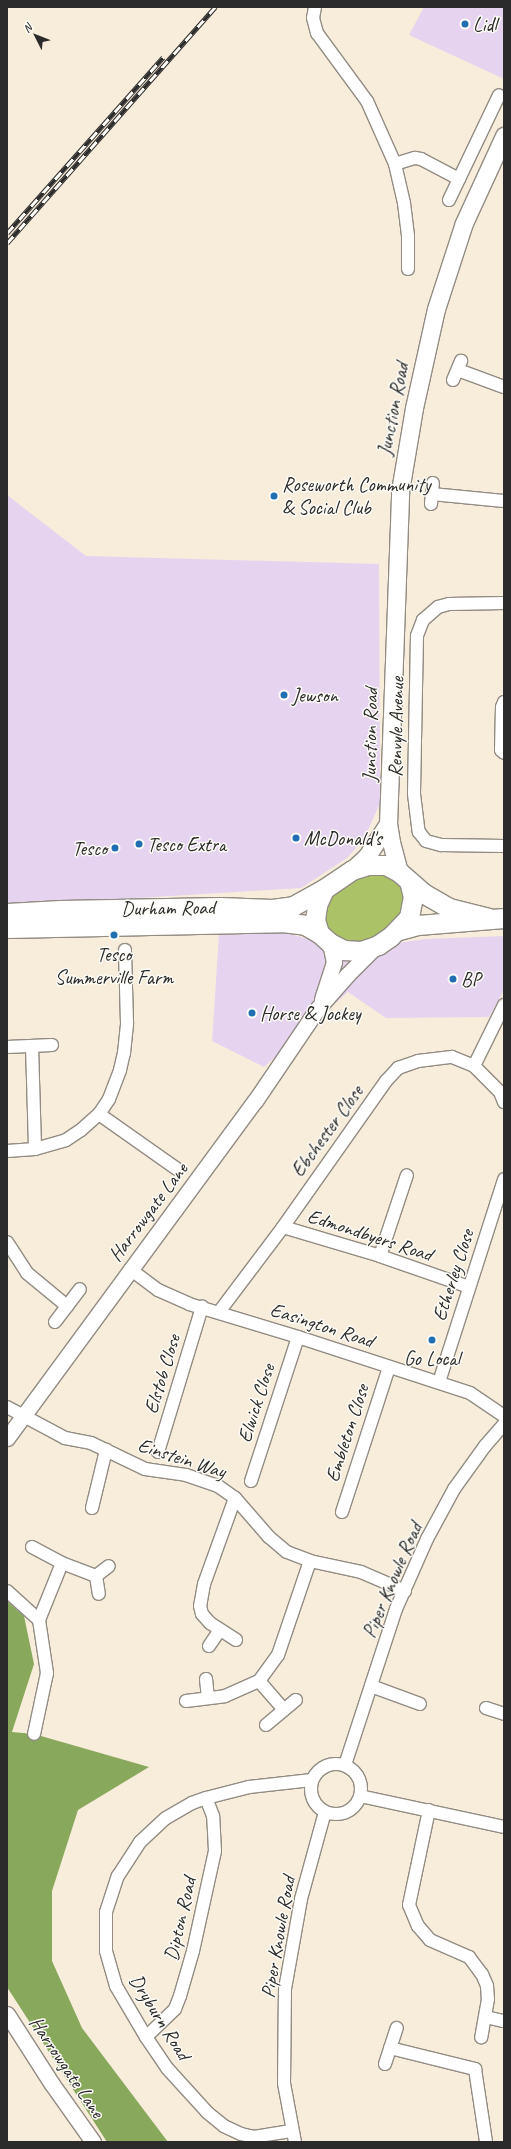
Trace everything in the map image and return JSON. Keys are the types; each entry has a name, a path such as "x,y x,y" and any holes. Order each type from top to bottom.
{"main road":[{"name":"Junction Road","path":"404,877 391,842 388,824 400,491 414,408 436,309 464,223 504,136"},
{"path":"352,870 367,856 388,824"},
{"name":"Durham Road","path":"7,913 60,910 220,907 272,909 293,906 324,889 352,870 368,865 380,865 386,866 404,877 423,893 449,908 497,918"},
{"name":"Durham Road","path":"7,928 282,922 305,925 344,950 361,951 378,945 399,930 409,917 413,897 404,877"},
{"path":"324,889 317,905 316,920 325,938"},
{"name":"Durham Road","path":"399,930 418,925 497,918"}],"street":[{"path":"315,7 313,18 317,33 368,101 395,164 405,209 408,236 408,269"},
{"path":"449,200 499,96"},
{"path":"395,164 414,158 421,159 459,179"},
{"path":"457,370 504,387"},
{"path":"432,494 504,501"},
{"name":"Renvyle Avenue","path":"504,603 449,604 438,607 423,620 417,636 414,794 419,832 426,840 441,845 504,846"},
{"path":"504,702 502,707 501,750 504,753"},
{"name":"Harrowgate Lane","path":"318,1008 334,962 325,938"},
{"name":"Harrowgate Lane","path":"7,1438 22,1415 255,1100 318,1008 348,974 378,945"},
{"path":"7,1151 35,1149 66,1140 81,1130 99,1114 115,1086 124,1053 126,1023 125,950"},
{"path":"474,1066 504,1005"},
{"path":"7,1047 52,1045"},
{"path":"32,1046 35,1149"},
{"name":"Ebchester Close","path":"219,1312 283,1227 333,1154 386,1081 398,1068 418,1061 452,1057 474,1066 502,1097"},
{"path":"99,1114 178,1169"},
{"path":"380,1256 397,1186 407,1175"},
{"name":"Etherley Close","path":"439,1382 504,1179"},
{"name":"Edmondbyers Road","path":"283,1227 380,1256 469,1287"},
{"path":"7,1242 28,1273 67,1306"},
{"name":"Easington Road","path":"130,1269 158,1290 189,1304 298,1337 470,1393 504,1416"},
{"path":"55,1322 80,1289"},
{"name":"Elstob Close","path":"158,1452 202,1307"},
{"name":"Elwick Close","path":"251,1480 298,1337"},
{"name":"Embleton Close","path":"342,1512 389,1367"},
{"name":"Einstein Way","path":"7,1407 65,1438 91,1443 145,1469 186,1475 218,1486 235,1498 269,1537 287,1552 310,1561 361,1572 405,1591"},
{"name":"Piper Knowle Road","path":"344,1765 396,1609 427,1539 454,1489 485,1446 504,1424"},
{"path":"92,1508 106,1450"},
{"path":"235,1498 201,1595 202,1614 219,1631 236,1640"},
{"path":"32,1547 62,1563 96,1576"},
{"path":"186,1702 225,1696 259,1681 278,1655 310,1561"},
{"path":"34,1734 47,1673 39,1620 62,1563"},
{"path":"96,1576 109,1566"},
{"path":"96,1576 100,1594"},
{"path":"7,1591 39,1620"},
{"path":"209,1646 219,1631"},
{"path":"206,1679 208,1698"},
{"path":"259,1681 284,1710"},
{"path":"371,1686 420,1704"},
{"path":"266,1725 296,1700"},
{"path":"486,1708 504,1714"},
{"path":"335,1763 344,1765 358,1776 361,1787 360,1796 354,1806 347,1812 338,1814 325,1812 312,1800 310,1789 312,1780 316,1773 326,1765 335,1763"},
{"name":"Dryburn Road","path":"293,2136 255,2137 241,2134 224,2126 207,2112 167,2068 146,2037 116,1986 106,1951 106,1912 118,1876 140,1842 166,1818 192,1803 206,1798 249,1787 312,1780"},
{"path":"360,1796 504,1827"},
{"name":"Dipton Road","path":"146,2037 175,2009 193,1951 215,1851 214,1816 206,1798"},
{"path":"429,1810 409,1905 418,1926 430,1940 469,1957 476,1965 488,1986 486,2017 481,2037"},
{"name":"Piper Knowle Road","path":"293,2136 284,2083 284,2022 287,1971 301,1899 325,1812"},
{"name":"Harrowgate Lane","path":"7,2014 52,2084 93,2142"},
{"path":"486,2017 504,2022"},
{"path":"385,2064 397,2028"},
{"path":"390,2048 475,2069 486,2142"}],"shaded area":[{"path":"424,7 504,7 504,79 409,35"},
{"path":"7,495 86,556 379,564 380,803 364,839 347,858 301,888 7,906"},
{"path":"283,932 348,950 426,939 504,936 504,990 489,1017 386,1018 348,992 264,1067 212,1041 219,935"}],"green space":[{"path":"380,873 388,875 401,886 405,893 405,909 387,931 365,942 344,942 326,928 323,915 330,896 348,882 369,874"},
{"path":"7,1601 24,1616 34,1664 12,1732 34,1734 149,1767 78,1810 52,1891 52,1961 82,2028 168,2142 107,2142 7,1987"}],"railway":[{"path":"7,243 215,7"},
{"path":"7,233 163,57"}],"place":[{"name":"Lidl","path":"465,24"},
{"name":"Roseworth Community & Social Club","path":"274,496"},
{"name":"Jewson","path":"284,695"},
{"name":"McDonald's","path":"296,838"},
{"name":"Tesco Extra","path":"139,844"},
{"name":"Tesco","path":"115,848"},
{"name":"Tesco Summerville Farm","path":"114,935"},
{"name":"BP","path":"453,979"},
{"name":"Horse & Jockey","path":"252,1013"},
{"name":"Go Local","path":"432,1340"}]}
